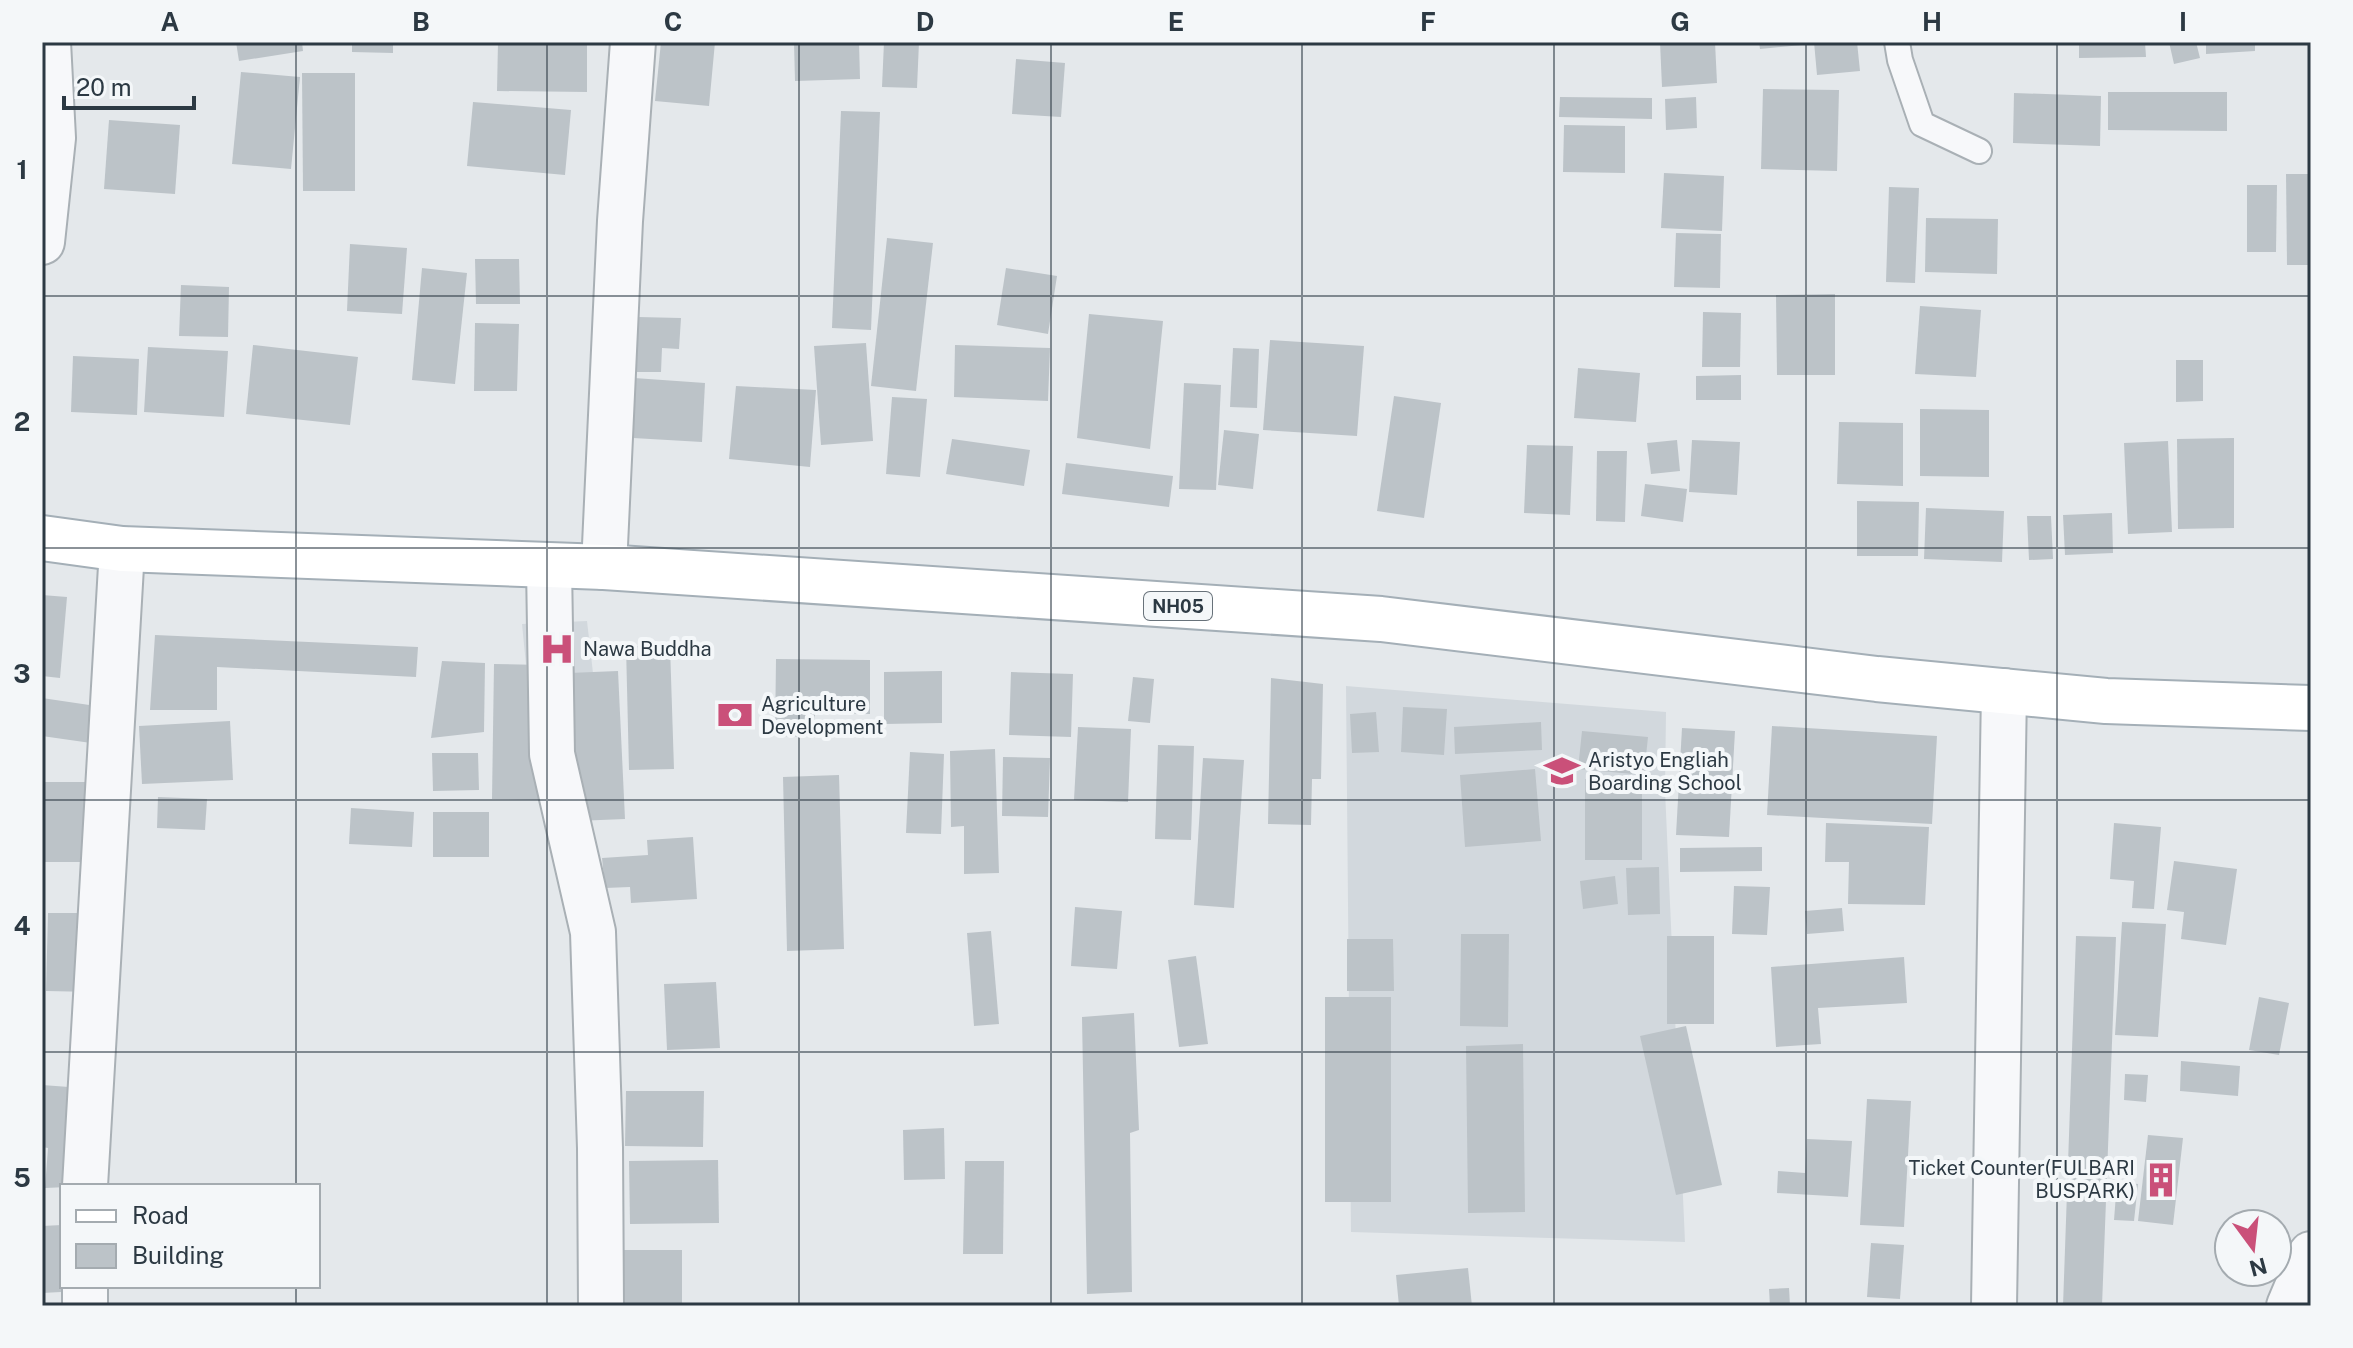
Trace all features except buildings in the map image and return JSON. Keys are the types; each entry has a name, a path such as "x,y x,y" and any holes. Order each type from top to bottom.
{"main road":[{"name":"NH05","path":"42,538 122,549 604,567 1381,619 1877,679 2106,701 2311,708"}],"street":[{"path":"42,242 53,138 48,42"},
{"path":"604,567 620,221 633,42"},
{"path":"85,1184 122,549"},
{"path":"549,566 552,754 593,932 601,1306"},
{"path":"1994,1306 2004,691"},
{"path":"2289,1306 2311,1254"}],"lane":[{"path":"1897,42 1922,124 1979,151"}],"shaded area":[{"name":"Nawa Buddha","path":"587,621 593,673 528,685 522,624"},
{"path":"1346,686 1666,712 1665,790 1685,1242 1351,1232"}],"place":[{"name":"Nawa Buddha","path":"557,649"},
{"name":"Agriculture Development","path":"735,715"},
{"name":"Aristyo Engliah Boarding School","path":"1562,771"},
{"name":"Ticket Counter(FULBARI BUSPARK)","path":"2161,1180"}]}
